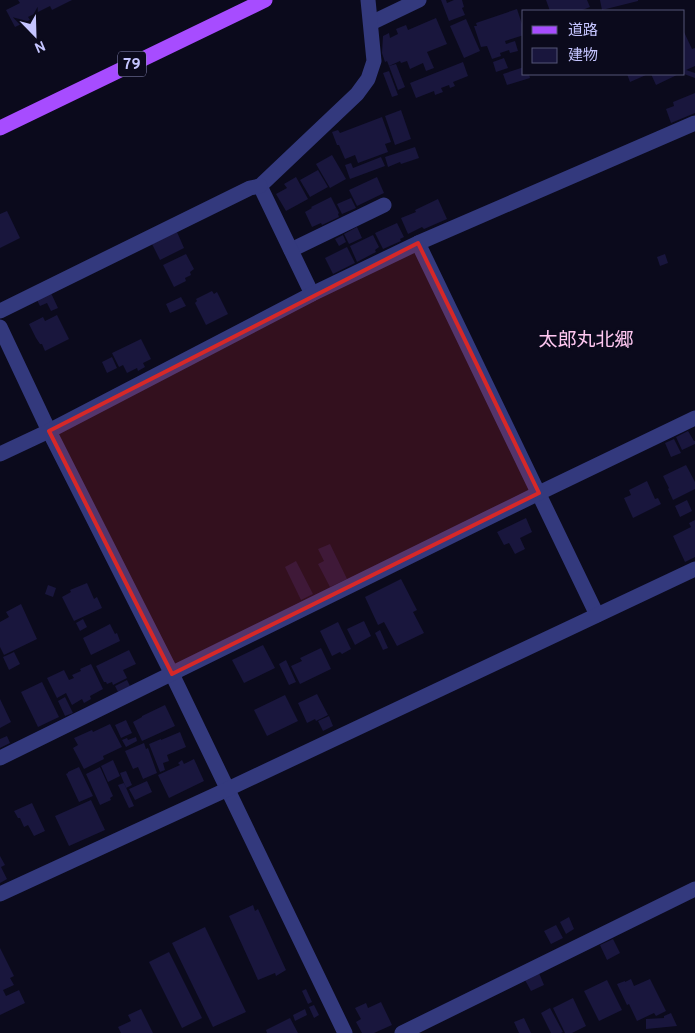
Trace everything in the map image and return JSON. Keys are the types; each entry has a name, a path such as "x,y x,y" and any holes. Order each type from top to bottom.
{"main road":[{"name":"79","path":"0,128 265,0"}],"street":[{"path":"0,311 250,188 260,186 357,94 368,79 374,61 368,0"},
{"path":"371,23 419,0"},
{"path":"0,454 50,431 312,294 418,243 695,123"},
{"path":"260,186 312,294"},
{"path":"291,250 384,205"},
{"path":"418,243 597,615"},
{"path":"0,327 172,674 345,1033"},
{"path":"0,758 695,418"},
{"path":"0,894 695,569"},
{"path":"402,1033 695,889"}],"highlighted area":[{"path":"418,243 539,493 172,674 49,431"}],"building":[{"path":"18,0 72,0 52,10 50,6 28,17 30,20 15,27 6,10 20,3"},
{"path":"441,0 446,0 447,3 454,0 462,0 464,7 462,8 465,15 449,21"},
{"path":"546,0 587,0 590,7 582,10 550,10"},
{"path":"600,0 638,0 638,1 602,10"},
{"path":"517,9 522,24 522,36 505,41 506,44 515,41 518,51 510,53 509,50 500,53 501,56 492,59 487,46 481,47 474,26 477,26 476,23"},
{"path":"436,18 447,44 427,52 434,68 426,71 423,63 410,69 407,61 401,63 400,61 389,66 387,61 385,62 382,53 383,36 389,33 390,38 398,34 396,29 406,25 408,30"},
{"path":"466,19 480,51 464,58 450,26"},
{"path":"685,34 692,49 695,48 695,66 686,70 695,73 695,78 685,74"},
{"path":"504,58 508,68 496,72 493,62"},
{"path":"463,62 468,76 453,82 455,86 450,88 449,85 441,88 443,92 435,95 434,91 416,98 410,83"},
{"path":"396,64 405,87 398,90 389,66"},
{"path":"522,68 522,75 529,75 530,78 507,85 503,74"},
{"path":"389,71 398,95 392,97 383,73"},
{"path":"627,75 646,75 630,82"},
{"path":"651,75 677,75 656,85"},
{"path":"695,93 695,113 671,123 666,109 674,106 673,102"},
{"path":"401,110 411,139 395,145 385,116"},
{"path":"382,117 391,142 385,144 388,152 358,163 355,155 345,159 332,132 338,130 340,133"},
{"path":"415,147 419,158 388,167 385,157"},
{"path":"332,155 346,179 330,188 316,164"},
{"path":"381,157 385,166 350,179 345,165 351,163 353,168"},
{"path":"318,170 328,187 310,197 300,180"},
{"path":"296,177 308,199 286,211 276,194 287,188 284,184"},
{"path":"377,177 384,193 357,206 349,190"},
{"path":"331,197 339,217 322,225 321,223 312,227 305,212"},
{"path":"351,198 356,208 342,214 337,204"},
{"path":"438,199 447,219 424,229 422,227 408,234 401,218 416,212 415,210"},
{"path":"7,211 20,238 0,248 0,214"},
{"path":"397,223 404,237 400,239 401,241 383,249 375,233"},
{"path":"357,227 362,238 349,244 344,234"},
{"path":"177,232 184,248 160,260 152,244"},
{"path":"343,235 346,242 339,246 335,239"},
{"path":"373,235 379,247 375,250 376,252 357,262 350,246"},
{"path":"347,247 355,263 333,274 325,258"},
{"path":"186,254 194,269 190,272 191,275 185,278 186,281 174,287 163,265"},
{"path":"665,254 668,263 660,266 657,257"},
{"path":"212,291 214,294 217,292 228,314 206,325 195,303 196,299"},
{"path":"51,293 58,308 51,311 47,303 40,306 37,300"},
{"path":"181,297 186,306 170,313 166,304"},
{"path":"57,315 69,339 45,351 29,324 43,317 45,321"},
{"path":"141,339 151,359 143,363 145,367 138,371 137,368 127,373 123,365 119,367 112,353"},
{"path":"112,357 117,368 107,373 102,362"},
{"path":"688,431 695,444 682,450 676,437"},
{"path":"674,439 681,453 671,457 665,443"},
{"path":"686,465 695,482 695,489 673,500 663,476"},
{"path":"647,481 655,499 658,498 661,504 633,518 624,498 631,495 629,490"},
{"path":"687,500 692,511 680,517 675,506"},
{"path":"526,518 532,532 520,538 525,549 515,554 509,543 504,545 497,532"},
{"path":"695,520 695,557 685,562 673,536 691,527 689,523"},
{"path":"330,544 347,579 330,587 318,564 324,561 318,549"},
{"path":"296,561 313,594 301,600 285,567"},
{"path":"401,579 417,610 413,612 424,633 397,646 384,622 378,625 365,597"},
{"path":"87,583 94,599 97,597 102,608 74,621 62,597 71,592 70,590"},
{"path":"48,585 56,588 53,597 45,594"},
{"path":"21,604 37,639 4,655 0,647 0,622 9,617 6,612"},
{"path":"83,619 87,627 80,631 76,623"},
{"path":"364,621 371,636 355,645 347,629"},
{"path":"338,622 351,649 342,654 340,652 332,656 320,631"},
{"path":"110,624 120,641 91,655 83,638"},
{"path":"380,630 388,648 383,650 375,633"},
{"path":"263,645 275,668 244,683 232,660"},
{"path":"321,648 331,669 300,684 291,666 302,661 300,658"},
{"path":"129,650 136,664 123,670 127,678 113,685 112,682 107,684 104,682 96,666"},
{"path":"14,652 20,664 9,670 3,657"},
{"path":"286,660 296,682 289,685 279,664"},
{"path":"91,664 103,689 90,696 91,699 84,703 82,699 72,705 66,693 57,698 47,678 64,670 69,680 74,678 72,675 81,671 80,669"},
{"path":"127,680 130,686 118,692 115,686"},
{"path":"42,682 59,717 38,727 21,692"},
{"path":"317,694 328,715 307,723 298,703"},
{"path":"285,695 298,721 267,736 254,710"},
{"path":"65,697 73,713 65,716 58,701"},
{"path":"0,699 11,722 0,728"},
{"path":"165,705 175,726 142,741 133,722"},
{"path":"329,716 333,726 323,731 318,721"},
{"path":"126,720 132,733 121,738 115,725"},
{"path":"110,724 122,747 103,756 104,759 84,769 73,748 78,745 74,738"},
{"path":"180,732 186,747 167,755 169,761 163,763 165,770 160,772 149,744"},
{"path":"7,736 10,743 0,748 0,739"},
{"path":"136,737 137,741 126,747 122,740 127,738 128,740"},
{"path":"144,743 146,749 148,748 157,773 143,779 138,767 133,769 125,751"},
{"path":"194,759 204,781 169,798 158,775 180,765 178,763 182,760 184,764"},
{"path":"113,760 120,776 108,782 101,766"},
{"path":"79,767 93,796 79,802 66,774"},
{"path":"100,767 113,796 110,798 111,800 100,805 86,774"},
{"path":"126,771 132,785 126,788 120,773"},
{"path":"147,781 152,792 135,800 129,789"},
{"path":"124,783 134,806 129,808 118,785"},
{"path":"91,800 105,830 69,846 55,816"},
{"path":"32,803 45,831 34,836 28,825 24,827 14,811"},
{"path":"0,856 5,865 1,867 7,879 0,883"},
{"path":"253,905 255,911 258,909 286,970 276,976 275,973 258,980 229,916"},
{"path":"569,917 574,929 566,934 560,922"},
{"path":"556,925 563,938 551,944 544,931"},
{"path":"205,927 246,1012 213,1027 172,943"},
{"path":"613,939 620,953 607,960 600,945"},
{"path":"0,948 14,976 10,978 14,985 3,990 6,996 19,990 25,1003 0,1015"},
{"path":"169,952 202,1018 182,1028 149,962"},
{"path":"539,973 544,985 531,991 525,980"},
{"path":"631,979 634,986 650,979 666,1011 656,1016 654,1013 637,1021 617,984"},
{"path":"607,980 622,1010 599,1021 584,991"},
{"path":"306,989 312,1002 308,1004 302,991"},
{"path":"573,998 586,1026 572,1033 565,1033 553,1008"},
{"path":"381,1002 392,1025 374,1033 362,1033 356,1022 361,1019 355,1008 366,1003 368,1008"},
{"path":"314,1005 319,1015 314,1018 309,1007"},
{"path":"550,1008 563,1032 561,1033 551,1033 541,1013"},
{"path":"141,1009 153,1033 121,1033 118,1027 131,1021 128,1015"},
{"path":"305,1009 307,1015 295,1021 293,1015"},
{"path":"671,1013 677,1026 646,1029 646,1019 664,1018 664,1016"},
{"path":"290,1018 298,1033 267,1033 266,1030"},
{"path":"524,1018 531,1033 519,1033 514,1022"}],"district":[{"name":"太郎丸北郷","path":"586,339"}]}
